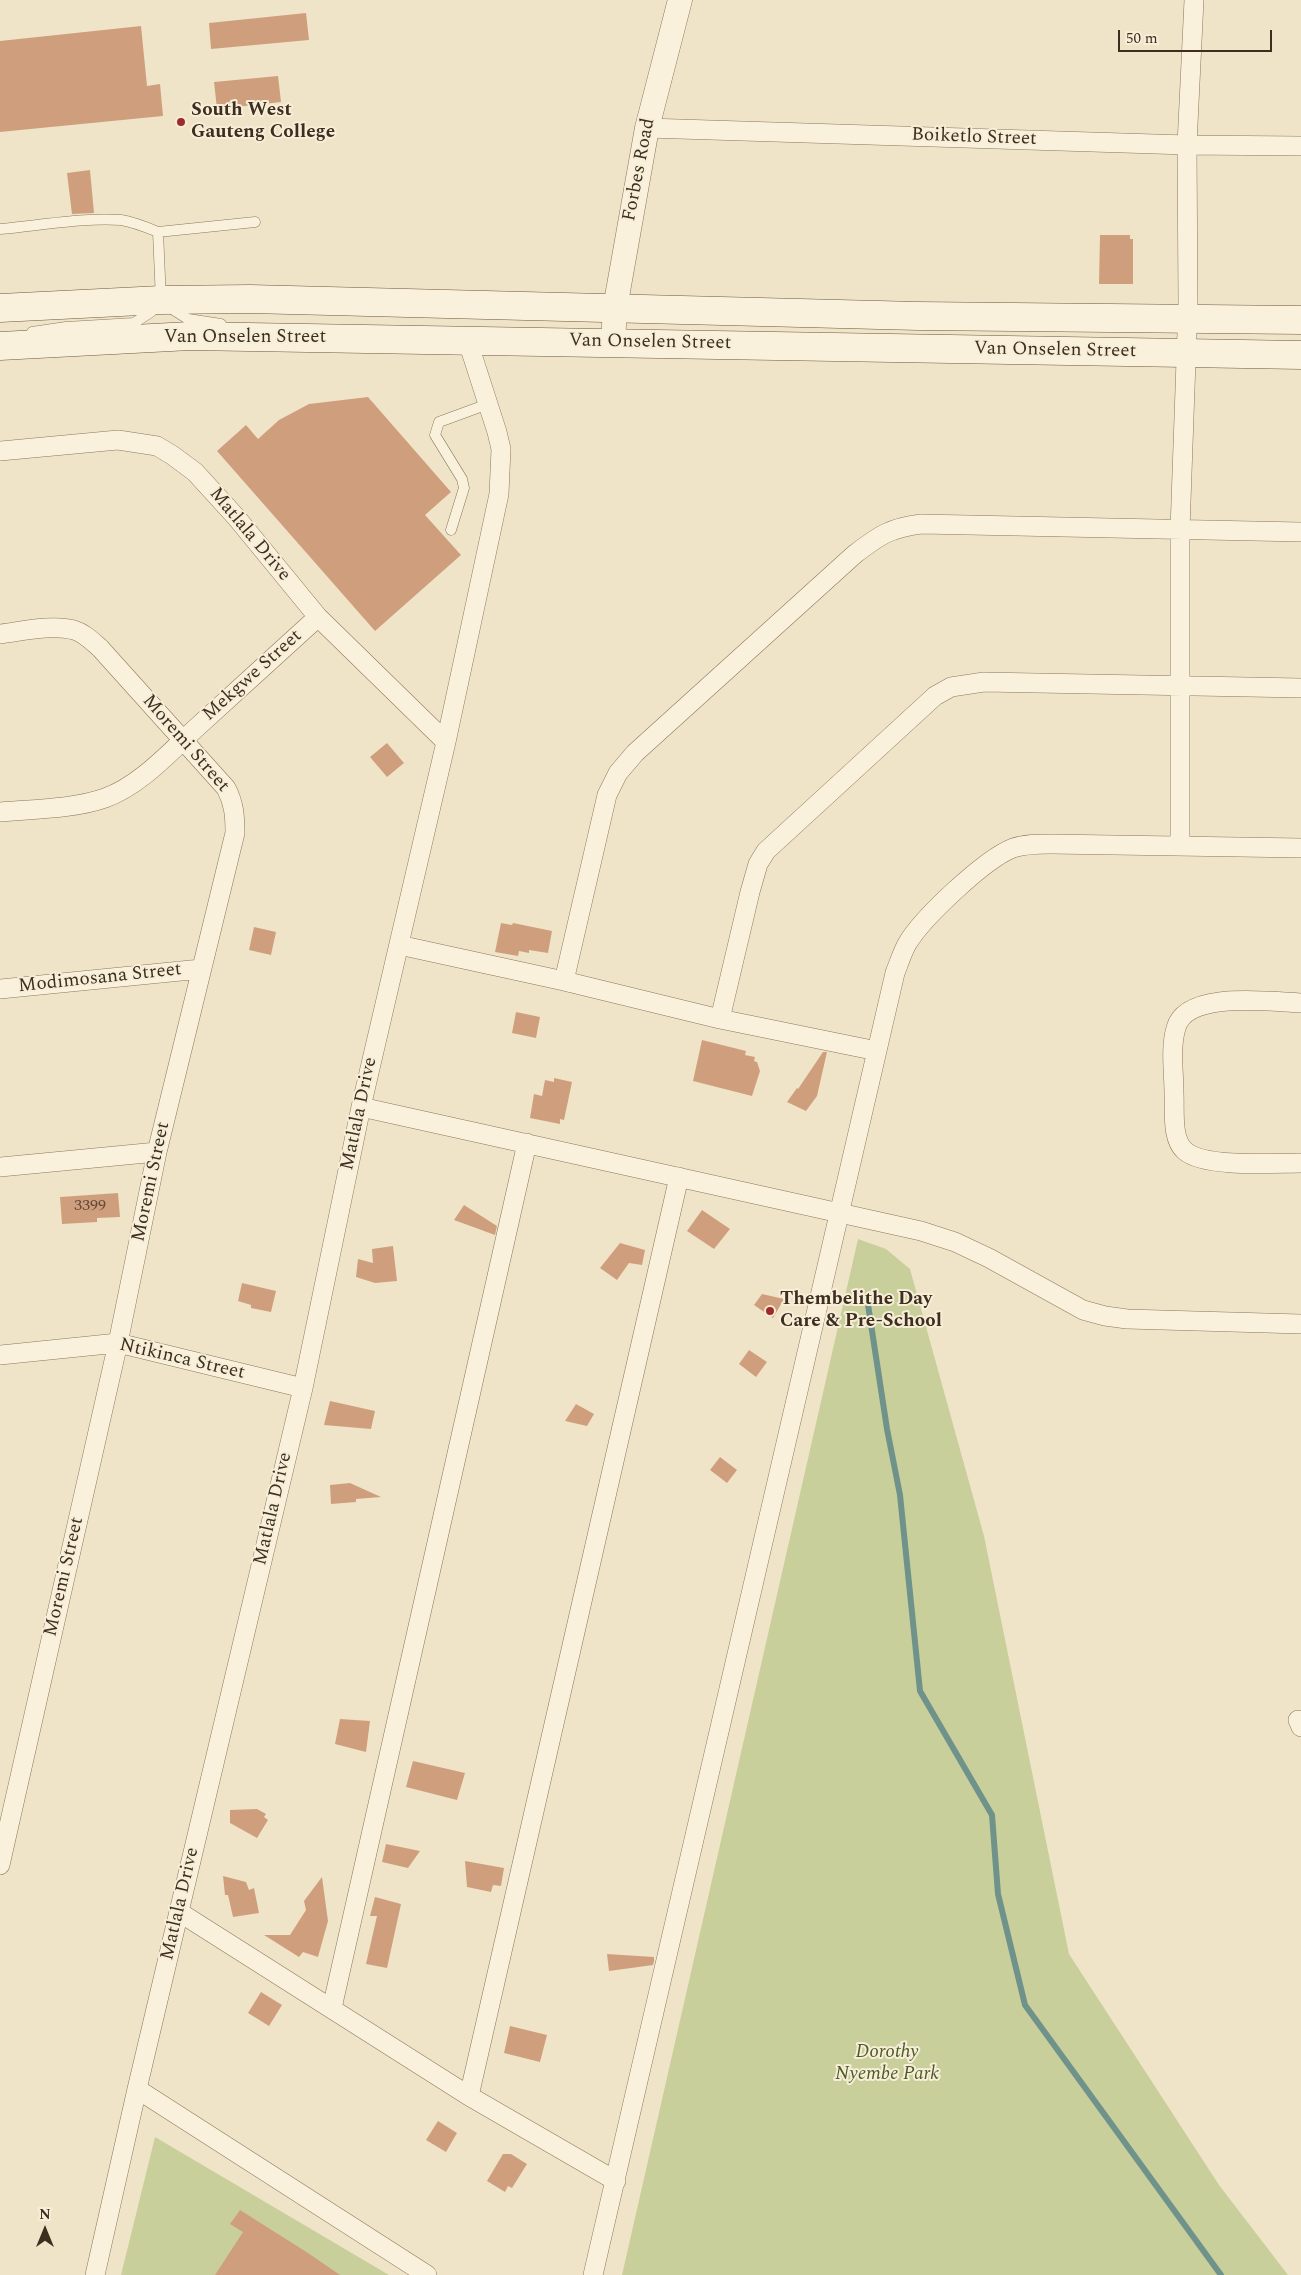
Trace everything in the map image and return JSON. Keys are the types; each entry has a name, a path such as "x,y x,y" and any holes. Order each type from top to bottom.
{"main road":[{"name":"Van Onselen Street","path":"0,308 161,300 250,299 918,316 1301,320"},
{"name":"Van Onselen Street","path":"14,338 190,336 1301,355"}],"street":[{"name":"Forbes Road","path":"612,342 615,308 647,128 680,0"},
{"path":"1180,846 1180,530 1187,319 1187,145 1194,0"},
{"name":"Boiketlo Street","path":"647,128 1187,145 1301,146"},
{"name":"Matlala Drive","path":"95,2275 137,2089 303,1388 361,1107 446,742 500,494 501,449 468,342"},
{"name":"Matlala Drive","path":"0,451 118,440 157,446 195,472 236,517 318,617 446,742"},
{"path":"564,980 607,795 618,773 642,746 855,554 879,536 898,527 921,524 1301,532"},
{"name":"Mekgwe Street","path":"0,812 84,804 105,798 122,790 143,775 182,741 318,617"},
{"name":"Moremi Street","path":"0,634 58,628 75,630 85,635 100,648 226,788 233,802 235,818 235,833 157,1152 118,1343 0,1865"},
{"path":"720,1019 750,892 758,864 766,851 935,696 951,687 984,682 1301,688"},
{"path":"593,2275 838,1214 896,973 907,944 930,915 997,856 1013,848 1030,844 1301,848"},
{"path":"399,945 564,980 720,1019 877,1050"},
{"name":"Modimosana Street","path":"0,989 201,969"},
{"path":"1301,1003 1214,1002 1197,1006 1184,1014 1176,1027 1174,1044 1175,1124 1178,1142 1185,1151 1213,1161 1301,1163"},
{"path":"361,1107 921,1231 955,1242 989,1258 1083,1310 1105,1316 1127,1319 1301,1324"},
{"path":"332,2008 527,1143"},
{"path":"0,1167 157,1152"},
{"path":"469,2096 679,1177"},
{"name":"Ntikinca Street","path":"0,1355 118,1343 303,1388"},
{"path":"179,1912 469,2096 616,2181"},
{"path":"137,2089 428,2275"}],"lane":[{"path":"0,229 122,220 142,225 158,232 255,222"},
{"path":"0,338 14,338 66,327 134,323 151,312 161,300 158,232"},
{"path":"161,300 188,319 198,322 229,324"},
{"path":"283,327 355,339"},
{"path":"451,530 464,488 462,479 435,436 436,428 439,422 488,404"}],"green space":[{"name":"Dorothy Nyembe Park","path":"858,1239 886,1249 910,1269 984,1536 1069,1954 1219,2185 1288,2275 622,2275"},
{"path":"155,2137 389,2275 121,2275"}],"building":[{"path":"306,13 309,40 211,49 209,23"},
{"path":"141,26 147,86 160,84 163,116 0,132 0,41"},
{"path":"278,76 281,102 217,109 214,82"},
{"path":"90,170 94,213 72,214 67,173"},
{"path":"1100,235 1130,235 1130,239 1133,239 1133,284 1099,284"},
{"path":"368,397 451,492 425,515 461,555 375,631 217,451 246,425 258,439 279,420 309,404"},
{"path":"387,743 404,763 387,777 370,757"},
{"path":"501,923 512,925 513,923 552,931 548,953 529,950 529,953 519,951 518,956 495,952"},
{"path":"254,927 276,932 271,955 249,950"},
{"path":"516,1012 540,1017 536,1038 512,1033"},
{"path":"702,1040 746,1051 745,1055 755,1057 754,1061 757,1062 760,1071 752,1096 693,1081"},
{"path":"823,1052 827,1052 817,1096 806,1111 787,1102 798,1089"},
{"path":"554,1078 572,1082 564,1120 560,1119 560,1124 530,1118 534,1094 542,1096 545,1080 554,1082"},
{"path":"118,1193 120,1217 97,1218 97,1222 62,1224 60,1197"},
{"path":"464,1205 497,1226 495,1235 454,1220"},
{"path":"702,1210 730,1229 714,1249 687,1231"},
{"path":"620,1243 645,1250 642,1265 629,1263 617,1280 600,1268"},
{"path":"393,1246 397,1281 375,1283 356,1277 358,1259 373,1263 372,1249"},
{"path":"242,1283 276,1291 271,1312 251,1308 251,1305 238,1301"},
{"name":"Thembelithe Day Care & Pre-School","path":"762,1294 784,1299 773,1318 754,1305"},
{"path":"749,1350 767,1362 756,1377 739,1364"},
{"path":"330,1401 375,1411 371,1429 324,1425"},
{"path":"576,1404 594,1414 587,1426 565,1421"},
{"path":"720,1457 737,1470 727,1483 710,1470"},
{"path":"350,1483 381,1497 331,1504 330,1485"},
{"path":"340,1719 370,1721 366,1752 335,1744"},
{"path":"413,1761 465,1773 457,1800 406,1787"},
{"path":"257,1809 266,1814 264,1817 268,1820 257,1838 230,1823 230,1810"},
{"path":"386,1844 420,1851 408,1868 382,1862"},
{"path":"465,1861 504,1868 501,1886 493,1885 491,1892 467,1887"},
{"path":"223,1876 246,1882 249,1890 254,1888 259,1913 233,1917 228,1895 225,1895"},
{"path":"322,1877 328,1921 318,1957 303,1952 299,1957 264,1935 290,1935 306,1910 304,1901"},
{"path":"375,1897 401,1904 387,1968 366,1964 377,1916 370,1916"},
{"path":"607,1954 654,1957 654,1961 653,1965 609,1971"},
{"path":"261,1992 282,2005 269,2026 248,2013"},
{"path":"510,2026 547,2035 540,2062 504,2053"},
{"path":"438,2121 457,2133 446,2152 426,2140"},
{"path":"503,2154 511,2154 527,2164 512,2188 508,2186 505,2192 487,2181"},
{"path":"240,2210 340,2275 215,2275 243,2232 230,2224"}],"waterway":[{"path":"867,1298 887,1429 900,1495 920,1691 992,1815 998,1894 1025,2005 1221,2275"}],"place":[{"name":"South West Gauteng College","path":"181,122"},
{"name":"Thembelithe Day Care & Pre-School","path":"770,1311"}]}
